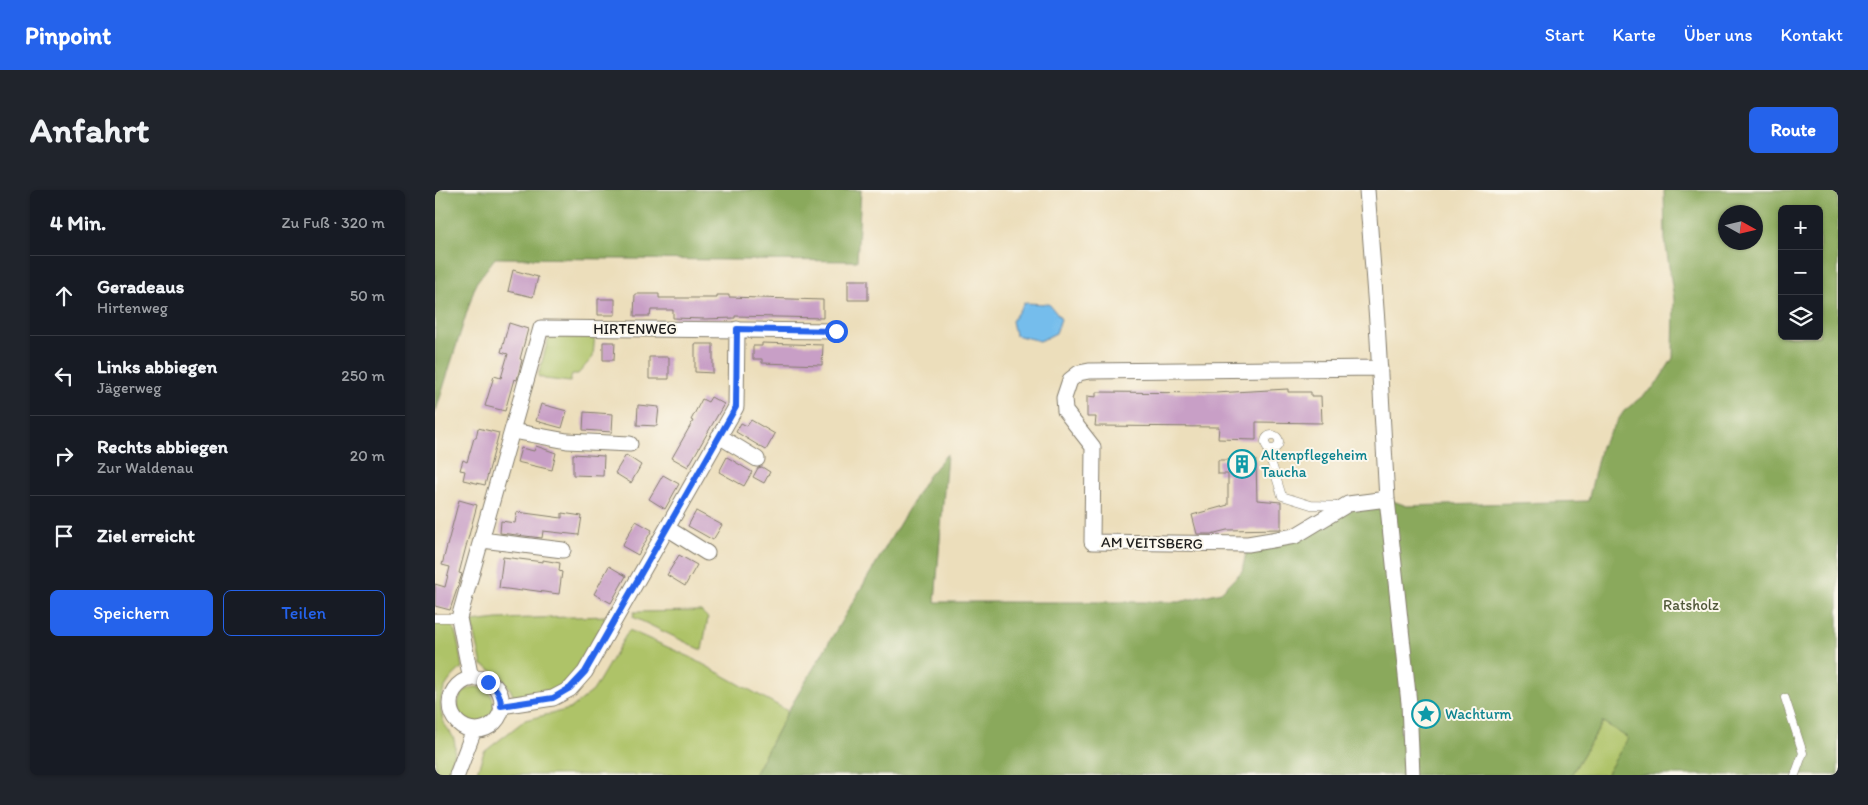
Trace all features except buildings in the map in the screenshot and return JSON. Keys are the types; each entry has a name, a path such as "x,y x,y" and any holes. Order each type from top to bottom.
{"street":[{"path":"1367,190 1387,499 1409,703 1412,775"},
{"name":"HIRTENWEG","path":"471,679 459,618 541,328 836,331"},
{"path":"501,706 553,698 570,688 585,672 736,407 737,329"},
{"name":"AM VEITSBERG","path":"1380,368 1089,371 1079,373 1070,380 1064,398 1065,411 1093,447 1092,542 1248,544 1295,536 1348,504 1387,499"},
{"path":"513,431 567,441 630,444"},
{"path":"719,436 757,459"},
{"path":"667,528 707,553"},
{"path":"482,540 563,550"},
{"path":"471,679 482,679 493,685 500,694 501,706 500,713 493,724 487,728 474,730 459,724 451,710 450,702 452,694 457,687 471,679"},
{"path":"457,775 474,730"}],"lane":[{"path":"1266,445 1282,496 1311,505 1343,506"},
{"path":"435,618 459,618"},
{"path":"1785,698 1803,753 1795,775"}],"green space":[{"path":"435,190 861,190 857,261 495,258 476,283 435,414"},
{"name":"Ratsholz","path":"1664,190 1838,190 1838,775 1606,775 1628,738 1603,722 1571,775 754,775 788,711 928,476 947,454 935,602 1179,602 1221,592 1242,571 1248,544 1295,536 1348,504 1387,499 1407,506 1588,501 1601,446 1624,411 1655,386 1673,358 1674,299 1665,240"},
{"path":"550,333 595,333 593,357 578,374 572,374 570,382 545,379 538,376"},
{"path":"701,611 708,618 702,650 633,617 634,612"},
{"path":"610,616 578,672 563,686 546,692 514,697 501,678 482,665 472,622 498,619"},
{"path":"435,621 451,624 457,639 462,668 446,686 441,700 442,716 455,745 454,756 447,775 435,775"},
{"path":"629,630 690,657 788,711 754,775 476,775 484,752 525,720 570,709 593,691"},
{"path":"476,687 483,688 489,692 493,698 493,712 489,718 483,722 476,723 469,722 463,718 459,712 458,705 459,698 463,692 469,688"},
{"path":"1603,722 1629,738 1606,775 1571,775"}],"water":[{"path":"1024,303 1049,304 1061,319 1056,333 1040,341 1015,335 1012,321"}],"place":[{"name":"Altenpflegeheim Taucha","path":"1242,464"},
{"name":"Wachturm","path":"1426,714"}],"route":[{"path":"488,682 500,694 501,706 553,698 570,688 585,672 736,407 737,329 836,331"}]}
